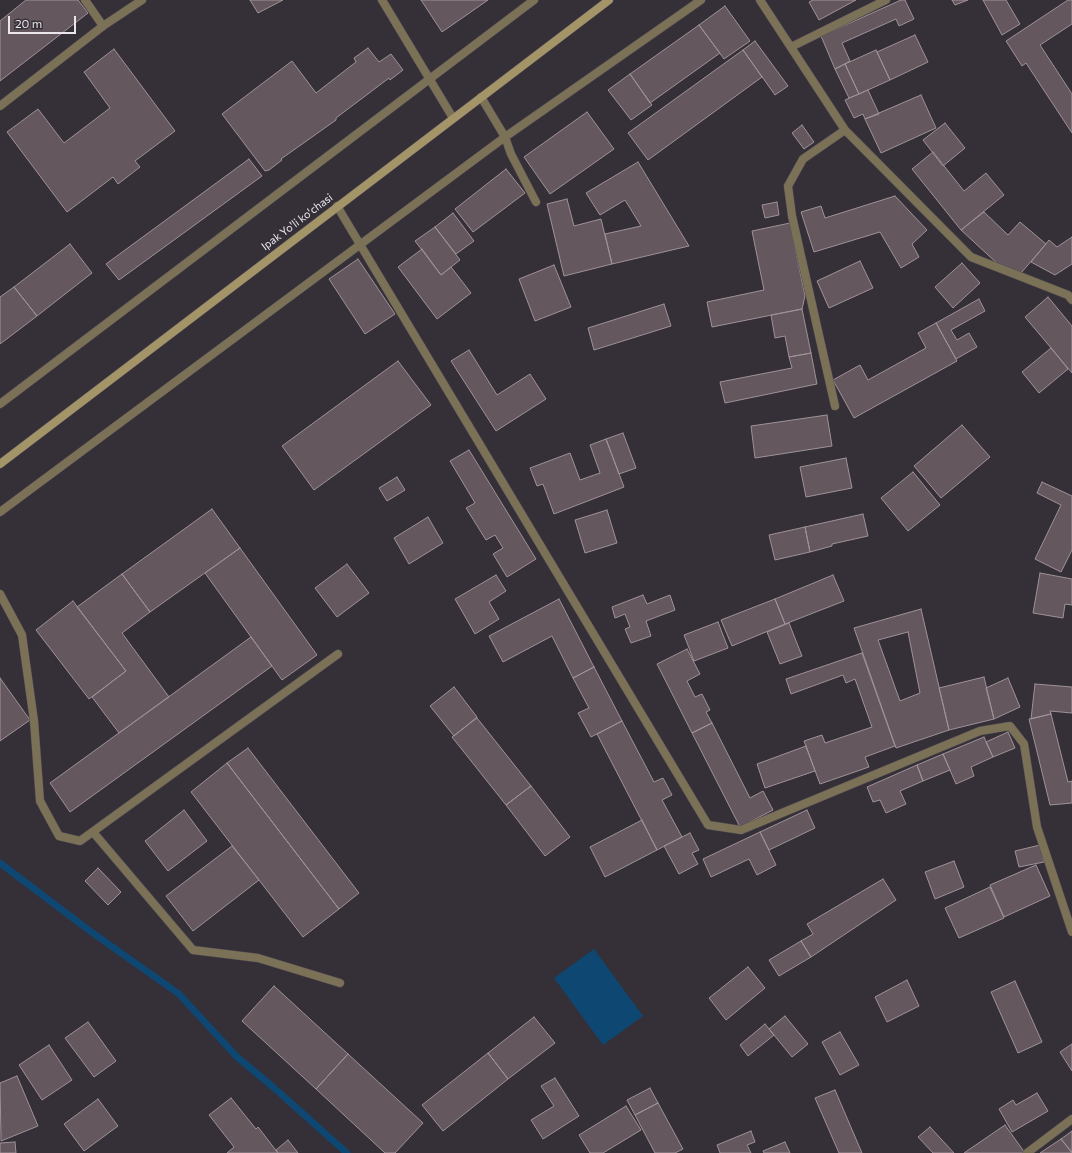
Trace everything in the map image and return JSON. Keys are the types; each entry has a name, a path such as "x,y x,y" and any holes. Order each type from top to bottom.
{"main road":[{"name":"Ipak Yo'li ko'chasi","path":"0,464 609,0"}],"street":[{"path":"85,0 103,26"},
{"path":"0,106 103,26 142,0"},
{"path":"382,0 453,118"},
{"path":"0,404 534,0"},
{"path":"0,512 505,137 701,0"},
{"path":"760,0 845,130 972,257 1068,295 1072,300"},
{"path":"791,47 886,0"},
{"path":"481,97 505,137 536,202"},
{"path":"834,406 792,216 788,186 803,159 845,130"},
{"path":"337,206 708,825 741,830 980,731 1010,726 1024,744 1038,827 1072,932"},
{"path":"0,594 22,635 34,721 40,802 59,836 80,841 338,654"},
{"path":"93,832 193,950 258,958 340,983"},
{"path":"1027,1153 1072,1119"}],"water":[{"path":"594,949 643,1016 603,1045 554,978"}],"building":[{"path":"26,0 78,0 88,13 0,81 0,21"},
{"path":"250,0 283,0 258,13"},
{"path":"421,0 488,0 442,32"},
{"path":"813,0 856,0 819,20 809,2"},
{"path":"901,0 905,0 914,19 899,26 896,19 842,43 850,61 835,69 821,36"},
{"path":"952,0 968,0 955,5"},
{"path":"983,0 1006,0 1020,24 1002,35"},
{"path":"1068,0 1072,0 1072,24 1040,45 1072,94 1072,133 1026,63 1022,66 1006,41"},
{"path":"725,6 750,41 724,59 699,25"},
{"path":"699,25 720,53 650,103 630,74"},
{"path":"915,35 928,62 890,80 877,52"},
{"path":"755,41 788,86 775,95 743,50"},
{"path":"368,48 379,62 391,54 403,70 390,80 389,78 336,118 336,120 281,159 282,160 269,170 265,171 222,114 292,61 316,93 356,62 354,58"},
{"path":"114,49 175,131 135,161 140,167 118,184 113,177 67,212 7,132 38,109 64,143 110,108 84,72"},
{"path":"743,50 762,77 648,160 628,133"},
{"path":"876,50 890,80 859,94 845,64"},
{"path":"845,64 859,94 849,98 835,69"},
{"path":"630,74 652,105 631,120 608,90"},
{"path":"868,90 879,114 865,119 863,114 854,118 845,100"},
{"path":"921,95 936,128 881,153 865,119"},
{"path":"587,112 614,149 550,194 524,157"},
{"path":"945,123 965,148 943,166 923,140"},
{"path":"802,125 814,142 804,149 792,133"},
{"path":"933,152 964,191 986,173 1004,195 961,230 912,169"},
{"path":"249,159 262,176 119,280 106,264"},
{"path":"638,162 689,246 612,264 605,234 641,226 625,200 600,215 586,193"},
{"path":"506,169 525,193 473,232 455,209"},
{"path":"895,196 927,230 912,244 919,257 901,268 880,232 814,252 801,212 821,206 825,218"},
{"path":"567,199 574,226 601,219 612,264 564,276 547,204"},
{"path":"777,202 779,215 765,218 762,205"},
{"path":"984,212 1008,235 1020,222 1046,244 1021,273 1000,266 961,230"},
{"path":"453,213 474,241 456,254 435,227"},
{"path":"790,223 805,296 802,309 712,327 707,302 764,290 752,231"},
{"path":"435,227 460,260 441,275 415,241"},
{"path":"1072,237 1072,264 1055,275 1031,262 1049,240 1057,247"},
{"path":"70,244 92,273 37,316 14,287"},
{"path":"422,249 441,275 451,267 471,293 437,319 398,267"},
{"path":"358,259 395,314 365,334 329,279"},
{"path":"860,261 873,288 829,308 817,281"},
{"path":"962,263 980,283 953,308 935,287"},
{"path":"554,265 571,307 535,321 519,279"},
{"path":"14,287 37,316 0,344 0,297"},
{"path":"1048,297 1072,326 1072,373 1025,317"},
{"path":"979,299 985,311 951,330 957,340 969,333 977,347 956,359 936,323"},
{"path":"664,304 671,326 594,350 588,328"},
{"path":"802,309 811,353 789,357 785,336 775,338 771,315"},
{"path":"936,323 957,361 854,418 833,380 860,365 868,380 926,348 918,333"},
{"path":"1051,348 1068,369 1039,393 1022,372"},
{"path":"469,350 497,395 530,374 546,399 496,431 451,361"},
{"path":"811,353 817,384 725,403 720,382 792,368 789,357"},
{"path":"398,361 431,405 314,490 282,446"},
{"path":"827,415 832,446 755,458 751,426"},
{"path":"962,425 990,457 941,498 914,466"},
{"path":"623,433 636,468 619,474 606,439"},
{"path":"606,439 624,487 554,514 543,484 537,486 530,468 570,453 580,480 600,473 590,445"},
{"path":"469,450 536,559 507,577 493,554 503,548 495,535 486,540 466,508 475,503 450,461"},
{"path":"846,458 852,488 806,497 800,467"},
{"path":"913,472 940,505 908,531 881,498"},
{"path":"397,477 405,490 387,501 379,488"},
{"path":"1042,482 1072,496 1072,550 1061,572 1035,559 1061,505 1037,493"},
{"path":"212,509 240,548 150,612 122,574"},
{"path":"607,510 617,543 585,553 575,520"},
{"path":"863,514 868,536 832,544 832,546 810,552 805,527"},
{"path":"428,517 443,543 409,564 394,538"},
{"path":"805,527 810,552 775,560 769,535"},
{"path":"240,548 317,655 282,680 205,573"},
{"path":"347,564 369,593 337,617 315,588"},
{"path":"1040,573 1072,579 1072,605 1065,604 1063,618 1033,613"},
{"path":"122,574 150,612 122,633 169,697 119,733 92,697 126,671 77,607"},
{"path":"496,575 506,591 489,602 499,619 475,634 455,599"},
{"path":"833,575 844,601 785,624 775,599"},
{"path":"643,595 647,604 670,595 675,610 646,621 651,636 631,643 625,629 630,627 625,614 615,618 612,607"},
{"path":"559,599 594,667 573,678 552,636 503,662 489,636"},
{"path":"775,599 785,624 732,646 721,620"},
{"path":"73,601 126,671 89,699 36,630"},
{"path":"921,609 949,730 896,748 854,628","holes":["908,632 920,693 900,701 878,640"]},
{"path":"718,622 728,648 694,661 684,635"},
{"path":"789,623 802,656 780,664 767,632"},
{"path":"251,637 272,666 70,812 50,783"},
{"path":"687,649 700,674 687,681 695,697 702,694 710,710 706,712 712,723 692,733 657,664"},
{"path":"862,653 895,746 865,757 869,767 820,784 804,741 822,735 825,743 872,727 855,679 846,683 843,675 791,694 786,679"},
{"path":"594,667 622,721 591,737 578,713 589,708 573,678"},
{"path":"984,677 994,719 949,730 939,688"},
{"path":"0,678 30,720 0,741"},
{"path":"1008,678 1020,707 994,719 986,688"},
{"path":"1035,684 1072,687 1072,713 1050,711 1051,714 1031,719"},
{"path":"454,687 477,717 454,736 430,706"},
{"path":"1051,714 1068,782 1072,781 1072,803 1050,805 1029,719"},
{"path":"477,718 531,786 506,805 452,737"},
{"path":"622,721 654,782 663,778 672,795 662,800 682,837 657,850 597,734"},
{"path":"712,723 750,798 763,791 773,810 740,827 692,733"},
{"path":"1008,732 1015,748 993,757 986,742"},
{"path":"984,737 993,757 971,767 974,776 956,784 943,754"},
{"path":"806,746 815,771 765,788 757,764"},
{"path":"248,748 359,893 339,909 227,763"},
{"path":"943,754 950,770 923,781 917,765"},
{"path":"227,763 339,909 303,937 191,792"},
{"path":"917,765 923,781 900,791 906,804 886,813 880,800 873,802 867,787"},
{"path":"531,786 570,837 545,856 506,805"},
{"path":"184,810 207,841 168,871 145,841"},
{"path":"807,810 815,828 769,850 760,832"},
{"path":"642,820 657,850 605,877 590,847"},
{"path":"760,832 776,865 757,875 749,859 711,877 703,859"},
{"path":"690,833 699,850 692,853 698,864 679,874 664,846"},
{"path":"1040,845 1044,862 1019,867 1015,851"},
{"path":"232,846 259,880 193,931 166,896"},
{"path":"954,861 964,887 935,899 925,872"},
{"path":"1036,865 1050,896 1004,917 990,885"},
{"path":"98,868 121,892 108,905 85,881"},
{"path":"883,879 896,900 811,957 801,941 813,934 807,924"},
{"path":"990,887 1004,918 959,938 945,908"},
{"path":"801,941 811,957 779,976 769,960"},
{"path":"748,967 765,988 726,1020 709,998"},
{"path":"907,980 919,1006 887,1022 875,997"},
{"path":"1015,981 1042,1042 1018,1053 991,992"},
{"path":"274,986 348,1054 316,1089 242,1021"},
{"path":"785,1016 808,1044 792,1057 769,1029"},
{"path":"534,1017 555,1043 508,1079 488,1053"},
{"path":"88,1022 116,1061 94,1077 65,1038"},
{"path":"765,1024 774,1035 748,1056 740,1045"},
{"path":"840,1032 859,1065 840,1075 822,1042"},
{"path":"1072,1044 1072,1071 1060,1052"},
{"path":"49,1045 72,1080 42,1100 19,1065"},
{"path":"488,1053 508,1079 443,1131 422,1105"},
{"path":"348,1054 423,1123 395,1153 385,1153 316,1089"},
{"path":"17,1076 38,1126 1,1141 0,1083"},
{"path":"555,1078 579,1116 543,1139 531,1120 554,1106 541,1086"},
{"path":"650,1088 658,1103 635,1115 627,1100"},
{"path":"835,1090 862,1153 839,1153 815,1098"},
{"path":"1037,1093 1048,1111 1012,1132 999,1109 1013,1100 1016,1105"},
{"path":"231,1098 256,1129 258,1127 278,1153 227,1153 234,1147 209,1115"},
{"path":"98,1099 118,1126 84,1151 64,1124"},
{"path":"658,1103 683,1149 675,1153 655,1153 635,1115"},
{"path":"626,1106 641,1130 603,1153 590,1153 579,1135"},
{"path":"1005,1125 1025,1153 964,1153"},
{"path":"930,1127 954,1153 933,1153 918,1137"},
{"path":"751,1131 755,1142 747,1145 751,1153 720,1153 717,1145"},
{"path":"1072,1131 1072,1152 1061,1139"},
{"path":"1061,1139 1072,1153 1040,1153"},
{"path":"288,1140 298,1153 278,1153 276,1150"},
{"path":"15,1142 16,1153 0,1153 0,1143"},
{"path":"785,1142 790,1153 764,1153 763,1151"}],"waterway":[{"path":"0,863 90,931 179,994 236,1056 347,1153"}]}
